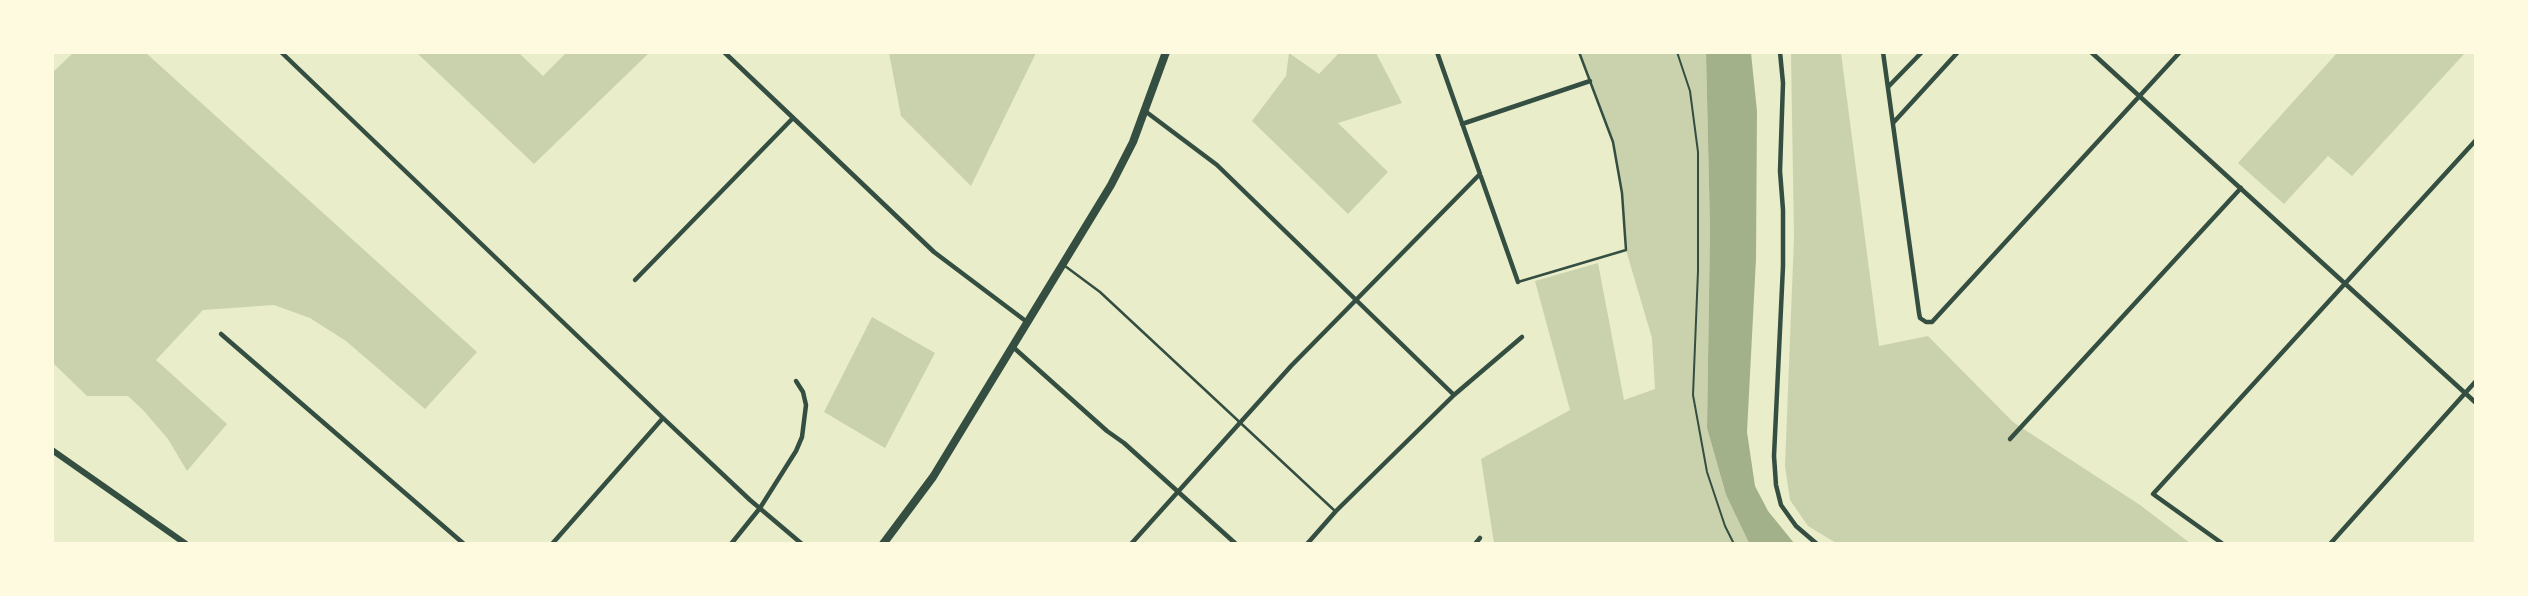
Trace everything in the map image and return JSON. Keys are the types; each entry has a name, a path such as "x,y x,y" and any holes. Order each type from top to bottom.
{"main road":[{"path":"883,544 927,487 1120,168 1166,52"}],"street":[{"path":"281,52 663,418 802,544"},
{"path":"724,52 934,252 1027,322"},
{"path":"1437,52 1518,282"},
{"path":"1780,52 1783,83 1780,170 1783,266 1773,456 1781,505 1796,526 1817,544"},
{"path":"1883,52 1919,313 1920,318 1926,322 1932,322 2180,52"},
{"path":"1888,87 1922,52"},
{"path":"1893,124 1958,52"},
{"path":"2091,52 2476,403"},
{"path":"1462,124 1590,81"},
{"path":"1144,111 1217,165 1454,395"},
{"path":"635,280 793,118"},
{"path":"2223,544 2153,494 2476,140"},
{"path":"1130,544 1291,366 1480,174"},
{"path":"2010,439 2241,188"},
{"path":"221,334 464,544"},
{"path":"1307,544 1336,511 1454,395 1522,337"},
{"path":"1013,346 1236,544"},
{"path":"731,544 760,508 802,437 806,405 796,380"},
{"path":"2330,544 2476,381"},
{"path":"552,544 663,418"},
{"path":"52,450 186,544"},
{"path":"1475,544 1480,538"}],"lane":[{"path":"1518,282 1626,250 1619,167 1605,118 1579,52"},
{"path":"1063,264 1100,292 1336,511"}],"path":[{"path":"1677,52 1690,91 1698,152 1698,271 1693,395 1707,472 1725,526 1734,544"}],"shaded area":[{"path":"73,53 146,53 477,352 425,409 346,341 310,318 274,305 203,310 156,360 227,424 187,471 168,439 128,396 87,396 53,363 53,72"},
{"path":"417,53 519,53 543,76 566,53 649,53 534,164"},
{"path":"889,53 1036,53 971,186 901,116"},
{"path":"1289,53 1319,74 1339,53 1376,53 1402,103 1338,123 1388,172 1348,214 1252,121 1286,76"},
{"path":"1579,53 1706,53 1710,229 1707,428 1726,495 1749,543 1494,543 1481,459 1570,410 1535,281 1598,263 1624,400 1655,389 1652,338 1626,250 1622,193 1613,142"},
{"path":"1706,53 1751,53 1757,111 1756,259 1747,432 1755,486 1768,511 1794,543 1749,543 1726,495 1707,428 1710,229"},
{"path":"1791,53 1841,53 1879,346 1928,336 2013,422 2140,505 2190,543 1836,543 1808,526 1790,500 1785,466 1794,238"},
{"path":"2337,53 2465,53 2352,176 2328,156 2284,204 2238,163"},
{"path":"872,317 935,353 885,448 824,412"}]}
